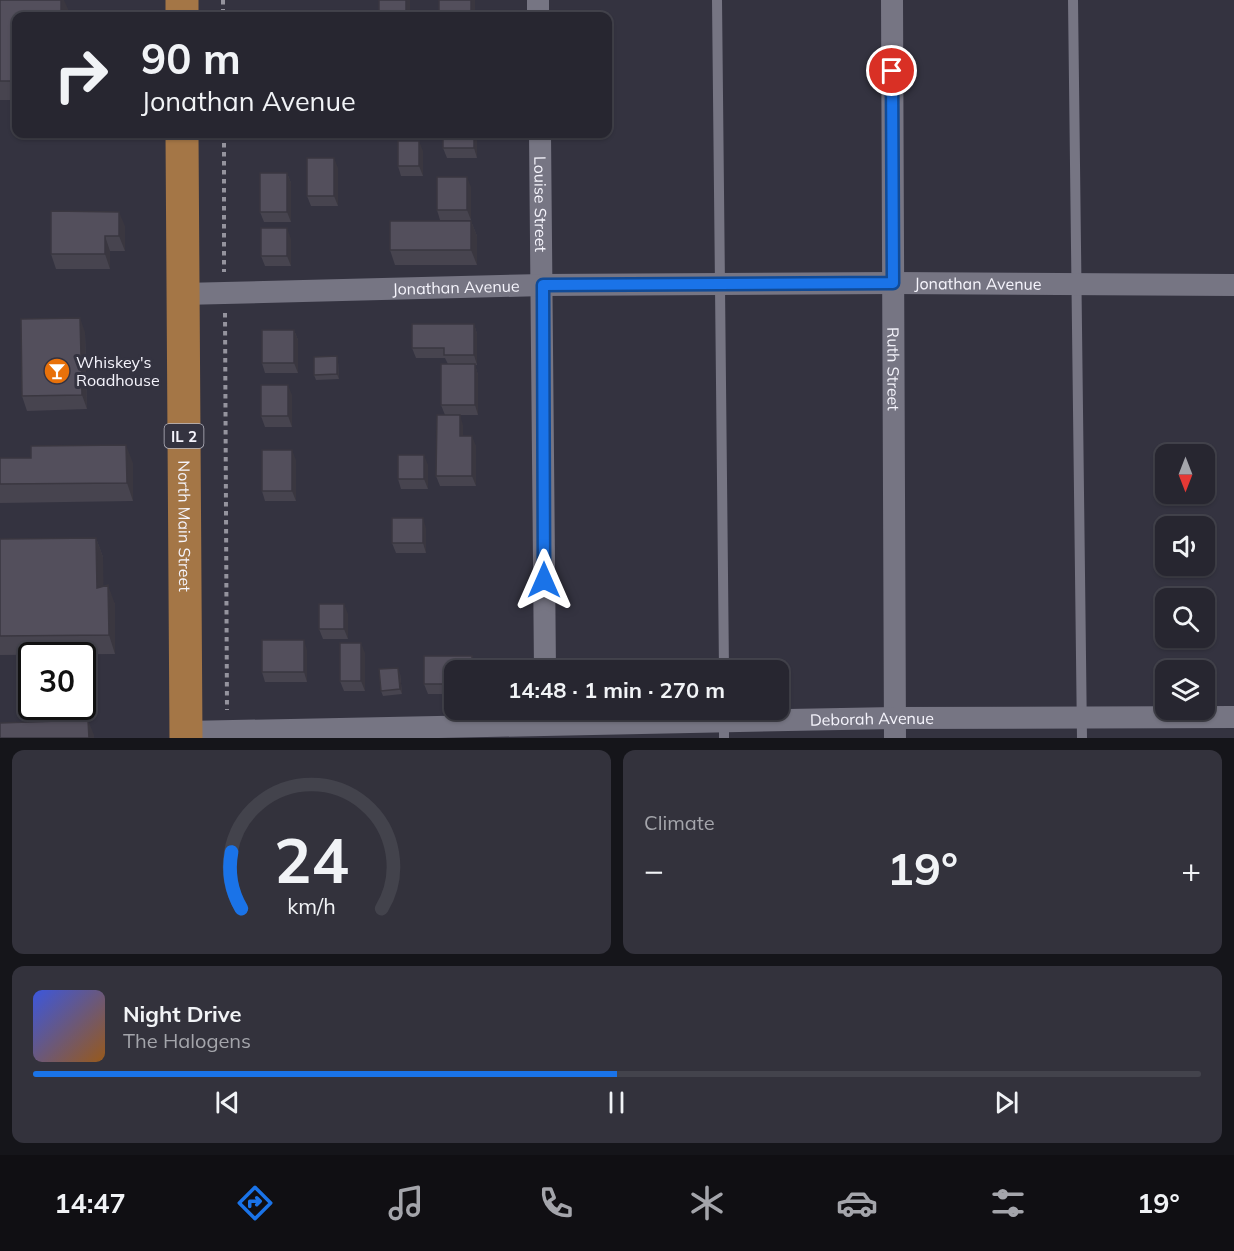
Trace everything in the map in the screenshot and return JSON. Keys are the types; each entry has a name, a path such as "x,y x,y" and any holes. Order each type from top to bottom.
{"main road":[{"name":"North Main Street","path":"182,138 186,735"}],"street":[{"name":"Ruth Street","path":"892,0 895,728"},
{"name":"Louise Street","path":"540,138 545,660"},
{"name":"Jonathan Avenue","path":"182,294 543,285 893,283 1234,285"},
{"name":"Deborah Avenue","path":"186,735 545,724 724,723 895,728 1082,728 1234,717"}],"lane":[{"path":"717,0 724,660"},
{"path":"1073,0 1082,728"}],"path":[{"path":"224,138 227,704"}],"building":[{"path":"0,0 61,0 61,12 12,12 12,81 0,81"},
{"path":"379,0 406,0 406,12 379,12"},
{"path":"439,0 471,0 471,12 439,12"},
{"path":"443,138 474,138 474,148 443,148"},
{"path":"398,141 419,141 419,166 398,166"},
{"path":"307,158 334,158 334,196 307,196"},
{"path":"260,173 287,173 287,212 260,212"},
{"path":"437,177 467,177 467,210 437,210"},
{"path":"51,211 119,212 119,236 105,236 105,254 51,254"},
{"path":"390,221 471,221 471,250 390,250"},
{"path":"261,228 287,228 287,256 261,256"},
{"name":"Whiskey's Roadhouse","path":"80,318 82,395 22,396 21,319"},
{"path":"412,324 474,324 474,355 444,355 444,348 412,348"},
{"path":"262,330 294,330 294,363 262,363"},
{"path":"337,356 337,374 314,375 314,357"},
{"path":"441,364 475,364 475,405 441,405"},
{"path":"261,385 288,385 288,416 261,416"},
{"path":"437,415 460,415 460,436 472,436 472,476 436,476"},
{"path":"126,445 127,483 0,484 0,458 31,458 31,446"},
{"path":"262,450 292,450 292,491 262,491"},
{"path":"398,455 424,455 424,479 398,479"},
{"path":"392,518 423,518 423,543 392,543"},
{"path":"96,538 97,588 108,585 109,635 0,636 0,539"},
{"path":"319,604 344,604 344,629 319,629"},
{"path":"262,640 304,640 304,672 262,672"},
{"path":"340,643 361,643 361,681 340,681"},
{"path":"424,656 472,656 472,660 444,660 444,684 424,684"},
{"path":"398,668 400,689 381,691 379,669"},
{"path":"88,720 89,738 0,738 0,723"}],"place":[{"name":"Whiskey's Roadhouse","path":"57,371"}],"route":[{"path":"544,580 543,285 893,283 892,71"}]}
